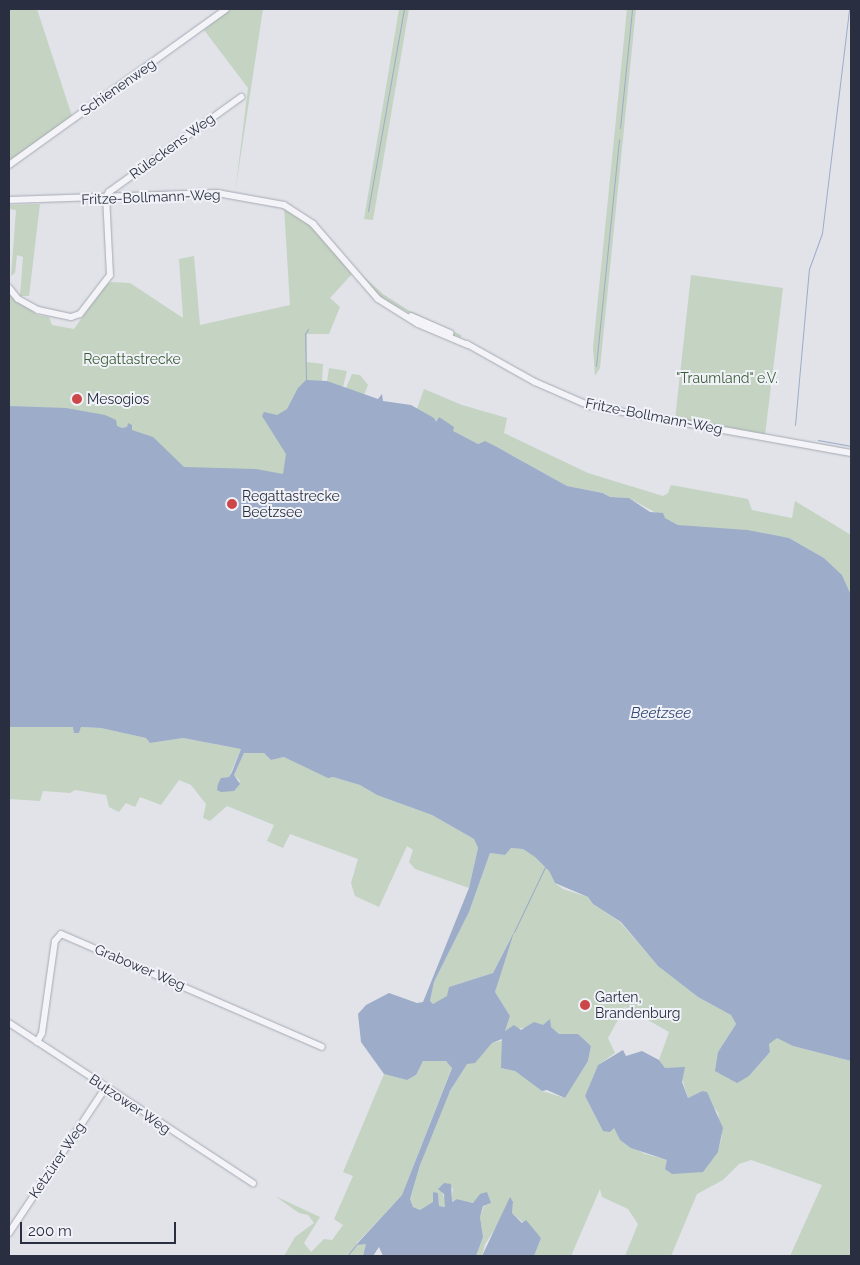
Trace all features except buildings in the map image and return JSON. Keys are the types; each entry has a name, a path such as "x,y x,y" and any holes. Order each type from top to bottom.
{"street":[{"name":"Schienenweg","path":"9,165 226,9"},
{"name":"Rüleckens Weg","path":"106,197 109,192 241,97"},
{"name":"Fritze-Bollmann-Weg","path":"9,200 217,194 284,205 313,224 366,288 398,311 468,345 535,382 590,406 851,453"},
{"path":"9,288 18,299 38,310 70,317 80,314 110,275 106,197"},
{"name":"Grabower Weg","path":"37,1042 42,1033 55,941 61,934 322,1047"},
{"name":"Butzower Weg","path":"9,1023 253,1183"},
{"name":"Ketzürer Weg","path":"9,1233 106,1087"}],"green space":[{"path":"9,9 37,9 72,116 9,162"},
{"path":"228,9 263,9 235,193 248,88 204,30"},
{"path":"399,9 409,9 373,220 364,219"},
{"path":"627,9 636,9 600,368 595,376 593,348"},
{"path":"40,204 29,296 20,296 23,257 17,255 15,273 11,276 16,210 9,209 9,205"},
{"name":"Regattastrecke Beetzsee","path":"284,207 312,225 352,274 330,298 340,307 329,334 307,334 307,362 323,364 322,381 327,381 329,368 347,371 343,387 327,382 352,415 851,595 851,711 9,549 9,293 37,315 49,317 52,325 74,329 104,286 111,282 130,283 183,318 179,259 194,256 200,325 290,305"},
{"path":"353,267 383,294 408,310 461,335 461,338 381,299"},
{"name":"\"Traumland\" e.V.","path":"691,275 783,288 765,435 675,420"},
{"path":"352,374 360,375 368,385 364,395 346,388"},
{"path":"424,389 462,405 507,418 504,433 588,473 663,496 668,493 671,485 748,499 752,510 792,518 795,501 851,535 851,595 842,575 824,558 789,538 678,525 629,498 610,497 604,493 567,486 497,447 482,442 478,444 452,431 439,417 436,423 417,409"},
{"path":"9,727 73,727 79,733 81,727 101,728 146,738 150,743 183,738 241,749 229,777 221,778 236,786 240,781 234,775 244,753 264,753 271,760 284,757 296,760 323,774 360,785 377,795 432,815 474,839 478,848 469,888 415,869 409,862 413,850 407,846 379,907 355,896 351,883 358,859 290,834 283,848 267,841 274,825 227,806 210,821 203,818 206,804 191,785 179,780 161,805 140,797 135,807 126,803 119,812 109,807 106,795 75,790 70,793 43,791 40,801 9,799"},
{"path":"511,848 523,849 535,857 549,871 555,883 563,889 588,897 593,904 620,922 658,966 698,997 731,1015 736,1024 718,1052 749,1076 770,1052 769,1044 777,1037 793,1046 851,1061 851,1256 790,1256 822,1185 751,1160 739,1164 723,1180 697,1194 671,1256 625,1256 638,1224 628,1209 602,1197 600,1189 571,1256 534,1256 541,1238 512,1213 513,1202 485,1244 482,1256 476,1256 483,1237 480,1217 484,1206 491,1203 480,1194 474,1203 457,1199 451,1202 453,1188 442,1192 447,1204 445,1207 439,1206 438,1194 433,1192 434,1202 420,1210 413,1207 410,1199 441,1107 467,1063 475,1062 492,1043 504,1040 501,1068 515,1071 542,1091 565,1098 588,1061 591,1046 578,1034 559,1034 551,1027 543,1025 505,1031 510,1016 495,992 511,937 493,973 449,987 448,996 433,1004 430,1001 434,982 469,912 490,853 505,855","holes":["625,1007 669,1032 659,1060 665,1068 679,1069 688,1098 702,1091 718,1113 722,1136 718,1152 668,1160 645,1154 620,1140 614,1128 603,1131 585,1096 598,1065 615,1053 608,1038"]},
{"path":"423,1061 446,1061 452,1067 402,1195 356,1244 367,1243 363,1256 284,1256 295,1237 314,1223 308,1215 299,1213 275,1196 320,1217 304,1243 311,1252 324,1239 332,1240 343,1225 334,1219 353,1176 343,1172 384,1074 407,1080 416,1075"}],"water":[{"name":"Beetzsee","path":"306,380 327,381 378,399 382,394 383,401 411,405 434,418 436,422 439,417 454,427 453,431 478,444 485,441 567,486 603,493 610,497 629,498 650,512 663,513 665,518 678,525 747,530 789,538 824,558 842,575 851,595 851,1061 793,1046 777,1038 769,1044 770,1052 749,1076 737,1083 715,1071 718,1052 736,1024 731,1015 698,997 658,966 621,922 593,904 588,897 555,883 549,871 535,857 523,849 511,848 505,855 490,853 469,912 434,982 430,1001 433,1004 447,996 449,987 493,973 514,932 495,992 510,1016 505,1031 514,1025 521,1030 534,1022 543,1025 550,1019 551,1027 559,1034 578,1034 591,1046 588,1061 565,1098 547,1090 542,1091 515,1071 501,1068 502,1039 492,1043 475,1063 467,1064 450,1091 420,1165 410,1199 413,1207 420,1210 433,1202 433,1192 438,1193 439,1206 445,1207 444,1194 438,1189 444,1183 451,1184 452,1202 457,1199 473,1203 480,1194 487,1192 491,1203 483,1206 480,1217 483,1237 476,1256 383,1256 379,1247 373,1256 363,1256 366,1244 356,1245 402,1195 452,1068 446,1061 423,1061 416,1075 407,1080 384,1074 361,1042 358,1014 366,1005 389,993 417,1003 423,1002 469,888 478,848 474,839 432,815 377,795 360,785 333,777 328,778 284,757 271,760 264,753 244,753 234,775 240,784 234,791 221,792 217,790 218,784 221,778 229,777 241,749 183,738 150,743 146,738 101,728 81,727 79,733 74,733 73,727 9,727 9,406 66,408 105,415 116,420 117,426 122,428 127,427 128,423 132,425 132,430 153,437 184,467 256,469 283,474 286,454 262,416 264,412 277,415 287,409 298,388"},
{"path":"623,1050 626,1056 642,1051 659,1060 665,1068 685,1067 682,1082 688,1098 702,1091 707,1092 723,1128 718,1152 703,1172 672,1174 665,1169 667,1160 631,1148 620,1140 614,1128 610,1132 603,1131 585,1096 598,1065"},
{"path":"510,1197 513,1202 512,1213 522,1223 526,1220 541,1238 534,1256 482,1256"}],"waterway":[{"path":"368,211 404,9"},
{"path":"620,128 632,9"},
{"path":"795,425 809,269 822,233 849,9"},
{"path":"596,366 619,139"},
{"path":"306,380 305,334 308,329"},
{"path":"818,440 851,446"},
{"path":"514,932 545,867"},
{"path":"347,1256 356,1245"}],"place":[{"name":"Mesogios","path":"77,399"},
{"name":"Regattastrecke Beetzsee","path":"232,504"},
{"name":"Garten, Brandenburg","path":"585,1005"}],"park label":[{"name":"Regattastrecke","path":"132,359"}]}
